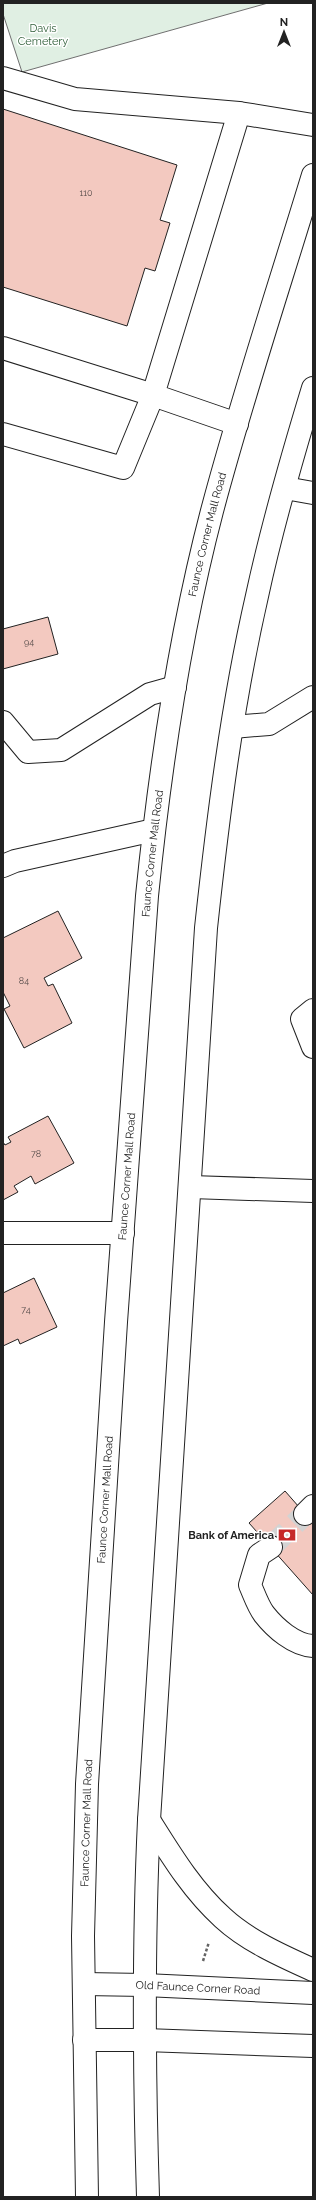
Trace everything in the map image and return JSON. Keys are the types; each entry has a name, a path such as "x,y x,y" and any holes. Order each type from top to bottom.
{"main road":[{"path":"3,78 75,99 239,112 313,125"},
{"path":"3,434 123,468 153,395 239,112"},
{"name":"Faunce Corner Mall Road","path":"87,2197 84,2040 84,1877 87,1784 123,1233 147,896 154,830 175,687 210,519 237,424 313,175"},
{"path":"3,348 153,395 237,424"},
{"path":"148,2197 145,1985 149,1820 206,928 218,817 257,596 285,488 309,412 313,388"},
{"path":"285,488 313,493"},
{"path":"3,722 28,752 60,750 150,694 175,687"},
{"path":"233,727 269,724 313,697"},
{"path":"3,866 15,861 154,830"},
{"path":"313,1010 302,1019 313,1047"},
{"path":"190,1187 313,1191"},
{"path":"3,1233 123,1233"},
{"path":"271,1547 259,1555 250,1585 263,1613 281,1632 306,1646 313,1646"},
{"path":"149,1820 176,1863 209,1904 224,1919 255,1941 313,1970"},
{"name":"Old Faunce Corner Road","path":"84,1984 145,1985 313,1994"},
{"path":"84,2040 145,2040 313,2046"}],"path":[{"path":"202,1968 203,1955 211,1938"}],"green space":[{"name":"Davis Cemetery","path":"3,3 268,3 22,72 3,14"}],"building":[{"path":"3,109 177,165 160,220 170,223 155,271 145,268 127,326 3,287"},
{"path":"48,617 58,654 3,669 3,629"},
{"path":"58,911 82,958 44,978 48,986 53,984 72,1023 24,1048 4,1009 10,1006 3,992 3,938"},
{"path":"48,1116 74,1163 35,1184 31,1176 14,1186 18,1192 3,1200 3,1142 5,1145 11,1142 8,1137"},
{"path":"34,1278 57,1327 20,1344 18,1339 3,1346 3,1293"},
{"name":"Bank of America","path":"285,1491 313,1523 313,1595 249,1523"}],"tunnel":[{"path":"271,1547 305,1514"}],"place":[{"name":"Bank of America","path":"287,1535"}]}
